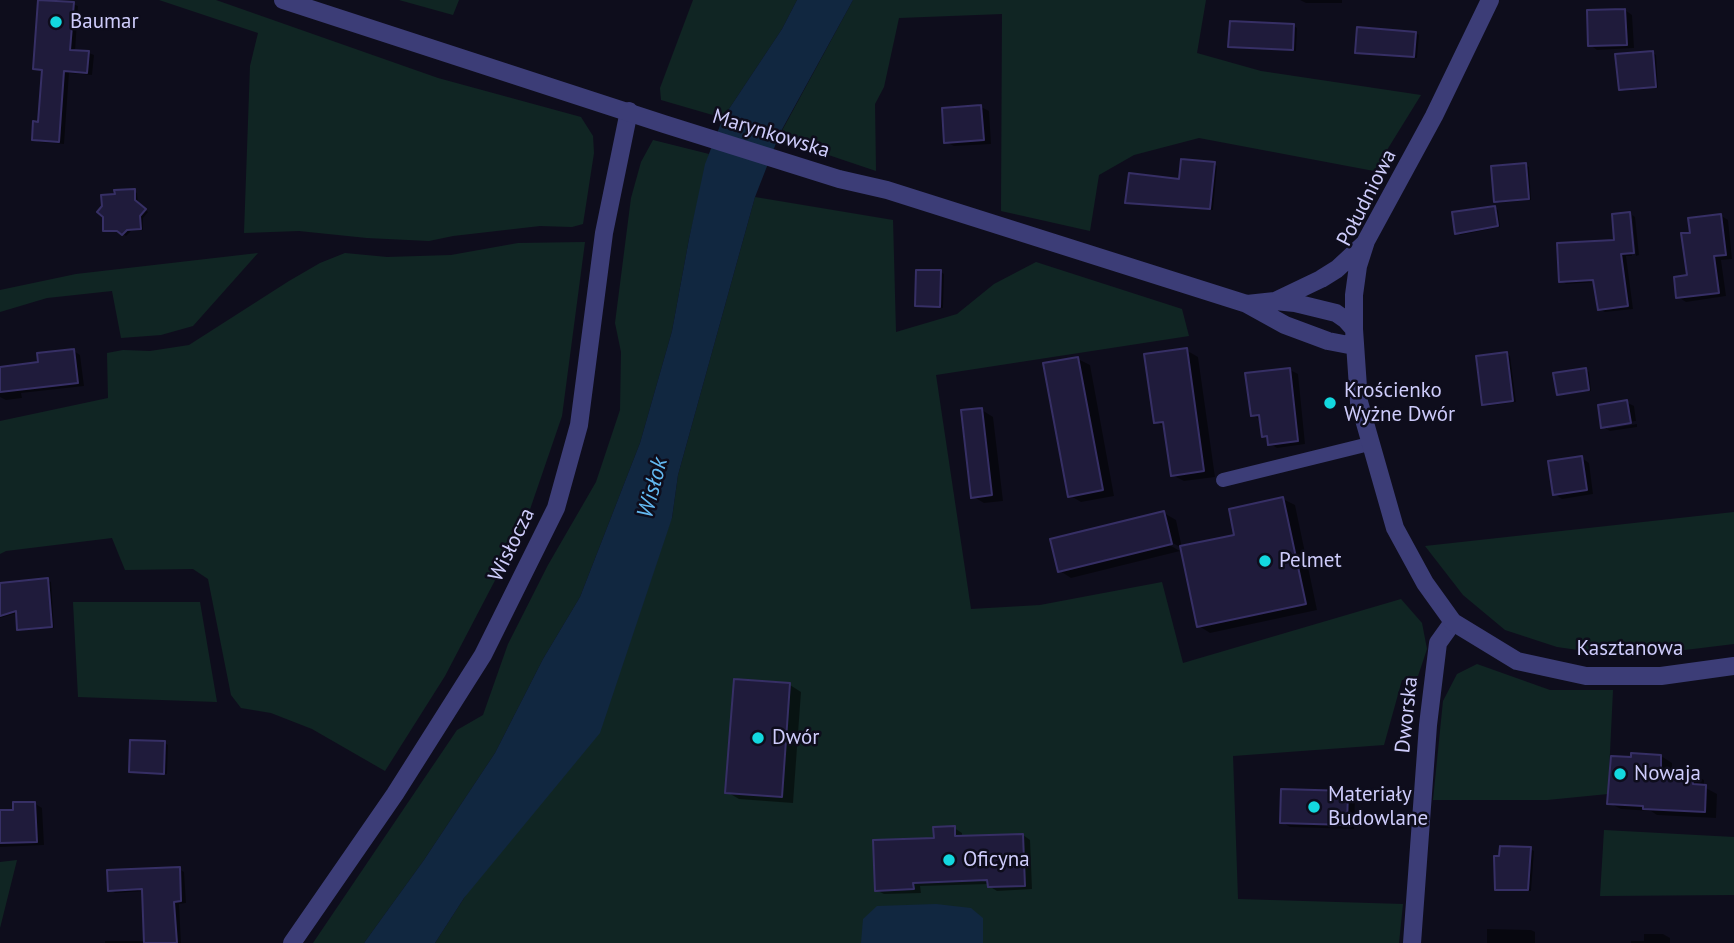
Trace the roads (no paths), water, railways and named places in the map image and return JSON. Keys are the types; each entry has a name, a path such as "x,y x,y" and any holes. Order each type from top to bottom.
{"street":[{"name":"Marynkowska","path":"283,0 664,124 839,179 887,190 1247,304 1285,325 1328,341 1354,338"},
{"name":"Południowa","path":"1453,622 1425,583 1395,528 1359,402 1354,295 1358,266 1366,242 1434,116 1490,0"},
{"name":"Wisłocza","path":"292,943 395,794 483,655 556,508 579,425 604,233 629,111"},
{"name":"Marynkowska","path":"1247,304 1275,301 1337,269 1366,242"},
{"path":"1275,301 1336,313 1346,320 1354,338"},
{"name":"Kasztanowa","path":"1453,622 1517,660 1586,676 1661,676 1734,666"},
{"name":"Dworska","path":"1412,943 1429,712 1438,643 1453,622"}],"lane":[{"path":"1223,480 1370,444"}],"water":[{"name":"Wisłok","path":"797,0 853,0 780,133 755,197 678,475 672,518 600,733 464,898 435,943 364,943 424,860 495,753 543,659 580,597 640,443 672,331 705,164 723,118 782,29"},
{"path":"936,904 971,908 983,918 983,943 861,943 863,919 877,906"}],"place":[{"name":"Baumar","path":"56,22"},
{"name":"Krościenko Wyżne Dwór","path":"1330,403"},
{"name":"Pelmet","path":"1265,561"},
{"name":"Dwór","path":"758,738"},
{"name":"Nowaja","path":"1620,774"},
{"name":"Materiały Budowlane","path":"1314,807"},
{"name":"Oficyna","path":"949,860"}]}
